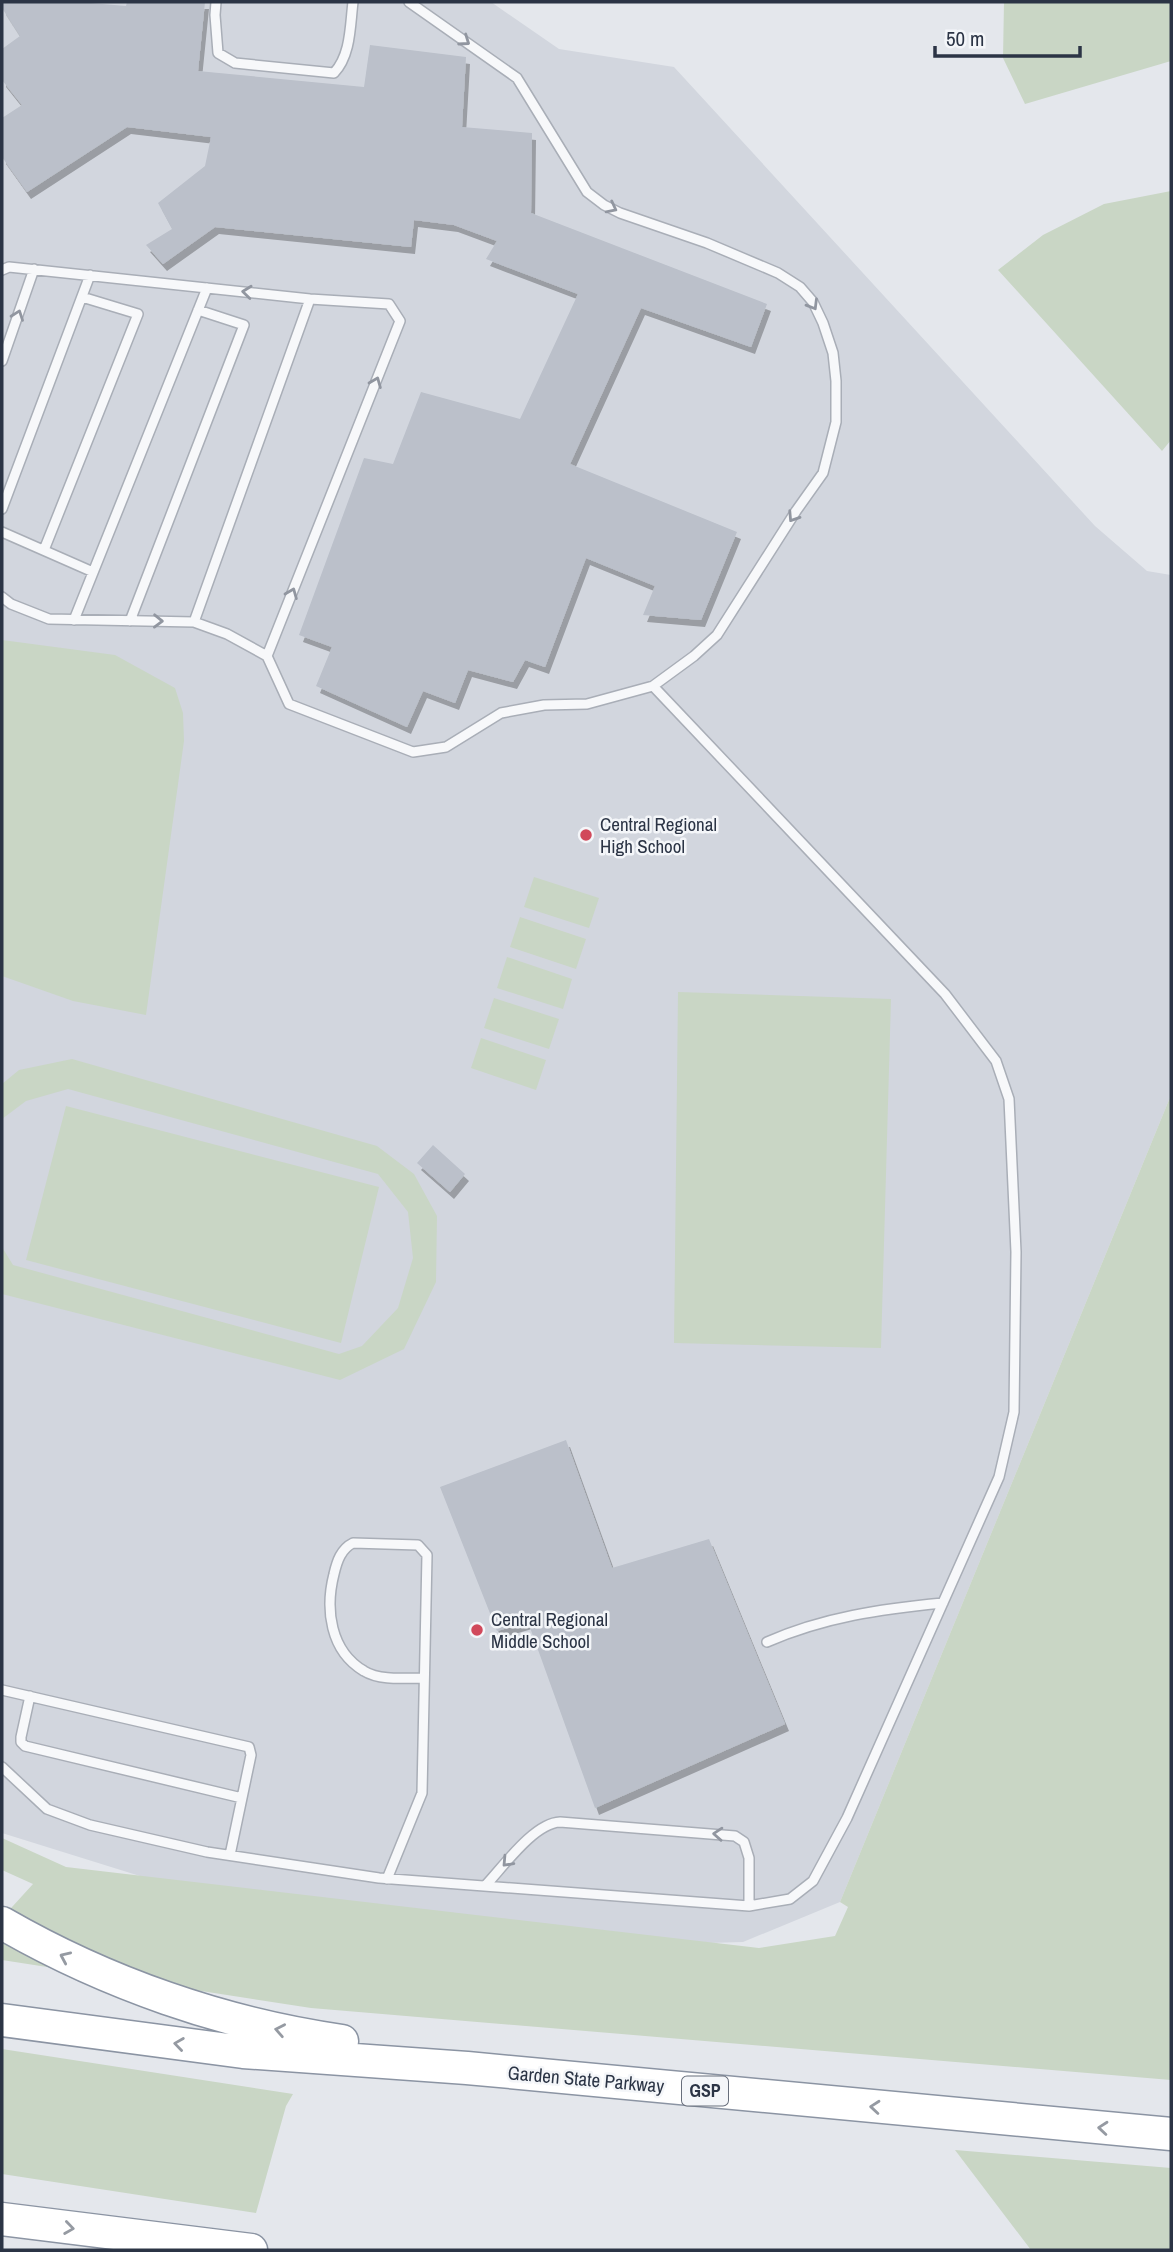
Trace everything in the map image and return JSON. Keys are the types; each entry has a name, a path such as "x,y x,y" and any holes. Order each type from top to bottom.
{"highway":[{"path":"2,1923 68,1958 190,2006 270,2028 362,2043 467,2068"},
{"name":"Garden State Parkway","path":"2,2020 243,2052 467,2068 1171,2134"},
{"path":"2,2219 251,2250"}],"lane":[{"path":"216,2 218,52 226,58 235,63 334,73 342,64 346,53 353,2"},
{"path":"2,597 11,604 49,619 194,622 227,635 267,656 289,704 413,752 446,747 501,713 544,705 587,704 653,686 717,635 823,473 836,422 836,394 833,353 813,302 800,287 778,273 604,205 587,192 517,78 409,2"},
{"path":"2,270 9,267 310,299 389,304 400,321 267,656"},
{"path":"2,361 34,270"},
{"path":"2,509 90,275"},
{"path":"74,621 207,288"},
{"path":"44,550 138,314 82,297"},
{"path":"194,622 310,299"},
{"path":"130,621 244,325 198,310"},
{"path":"2,532 93,572"},
{"path":"2,1767 47,1809 90,1825 230,1855 387,1879 749,1906 790,1899 813,1881 847,1818 999,1477 1014,1412 1016,1252 1009,1099 996,1060 945,994 653,686"},
{"path":"387,1879 422,1793 427,1555 418,1545 353,1543 345,1547 330,1587 329,1611 332,1631 341,1648 350,1661 366,1673 424,1678"},
{"path":"767,1642 797,1629 873,1610 943,1604"},
{"path":"2,1690 245,1745 251,1755 230,1855"},
{"path":"30,1696 21,1737 25,1746 242,1798"},
{"path":"485,1886 539,1829 551,1822 560,1822 735,1836 744,1842 749,1858 749,1906"}],"shaded area":[{"name":"Central Regional High School","path":"2,2 491,2 559,49 674,67 1095,526 1147,571 1171,575 1171,1095 840,1902 743,1942 600,1946 188,1891 2,1833"}],"green space":[{"path":"1004,2 1171,2 1171,61 1025,104 1003,58"},
{"path":"1171,191 1171,440 1162,451 998,270 1043,235 1104,204"},
{"path":"2,640 115,655 175,688 183,713 184,741 146,1015 73,1001 2,976"},
{"path":"534,877 599,898 589,928 524,907"},
{"path":"520,917 586,939 576,969 510,947"},
{"path":"507,957 572,979 563,1009 497,988"},
{"path":"678,992 891,999 881,1348 674,1343"},
{"path":"494,998 559,1019 549,1049 484,1028"},
{"path":"481,1038 546,1060 536,1090 471,1068"},
{"path":"72,1059 377,1146 414,1174 437,1216 436,1282 404,1349 340,1380 2,1294 2,1247 13,1265 339,1354 362,1346 398,1308 413,1258 408,1212 378,1174 68,1089 26,1101 2,1119 2,1084 19,1070"},
{"path":"1171,1095 1171,2080 311,2008 2,1960 2,1918 33,1884 2,1870 2,1838 66,1867 759,1948 835,1936 848,1907 840,1902"},
{"path":"66,1106 379,1187 341,1343 26,1260"},
{"path":"2,2049 293,2094 286,2106 256,2213 2,2174"},
{"path":"955,2150 1171,2168 1171,2250 1031,2250"}],"building":[{"path":"2,2 79,2 126,6 127,2 205,2 198,71 364,87 370,45 466,57 462,127 532,133 531,213 767,304 751,347 641,308 570,464 737,532 701,620 643,615 655,586 586,558 545,667 525,660 513,682 468,670 455,703 423,691 407,727 316,686 332,647 299,635 364,458 393,464 421,392 520,419 578,294 486,259 497,241 454,225 414,220 411,247 215,227 163,264 146,245 172,229 158,203 205,166 211,137 127,127 27,192 2,157 2,118 22,105 2,80 2,49 20,36 2,8"},
{"path":"433,1145 465,1174 450,1192 417,1163"},
{"path":"566,1440 612,1568 709,1539 785,1724 595,1808 528,1622 497,1631 440,1487"}],"place":[{"name":"Central Regional High School","path":"586,835"},
{"name":"Central Regional Middle School","path":"477,1630"}]}
